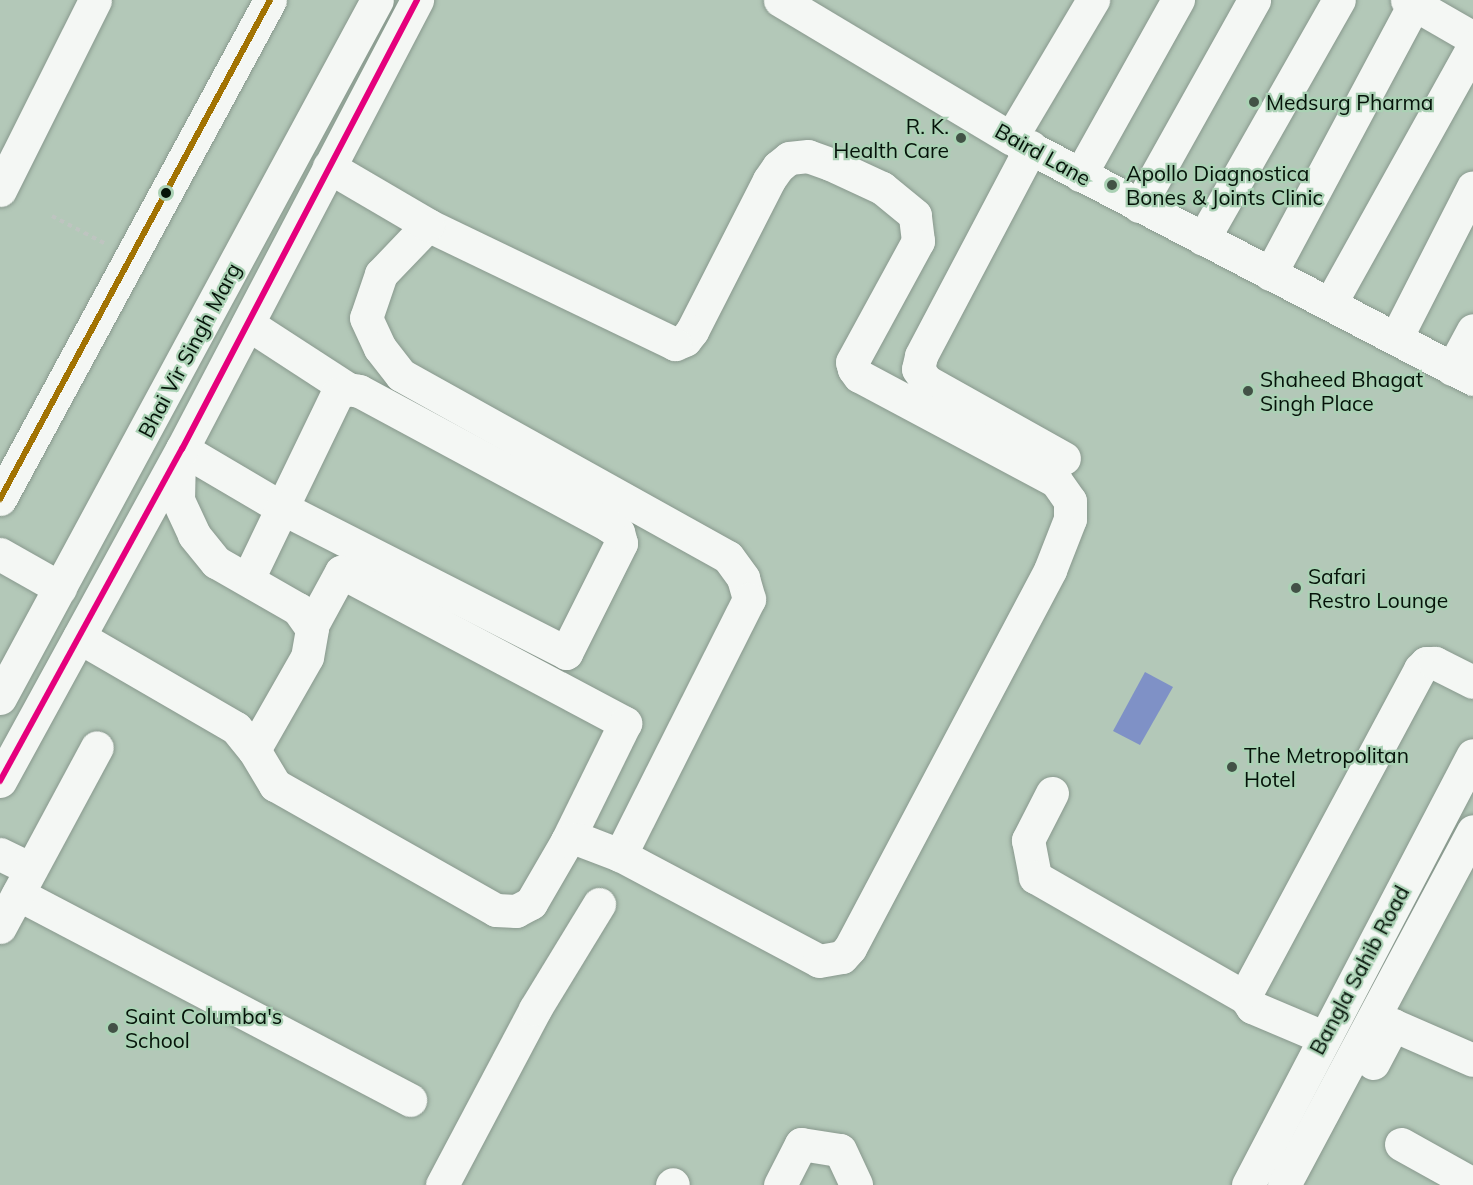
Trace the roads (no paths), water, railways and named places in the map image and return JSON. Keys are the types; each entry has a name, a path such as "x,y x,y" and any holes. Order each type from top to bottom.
{"street":[{"path":"0,190 94,0"},
{"path":"0,499 270,0"},
{"name":"Bhai Vir Singh Marg","path":"0,698 377,0"},
{"name":"Bhai Vir Singh Marg","path":"0,781 180,452 417,0"},
{"name":"Baird Lane","path":"780,0 1080,175 1463,374"},
{"path":"1064,458 926,381 918,369 921,357 1021,142 1093,0"},
{"path":"1080,175 1178,0"},
{"path":"1139,206 1254,0"},
{"path":"1203,239 1339,0"},
{"path":"1270,274 1412,1 1473,38"},
{"path":"1330,304 1473,47"},
{"path":"329,167 428,225 675,344 685,340 692,331 778,167 789,158 808,156 830,164 882,188 915,215 918,228 918,240 852,362 854,369 859,376 1056,481 1070,501 1070,519 1050,570 850,948 842,957 819,961 620,855 578,839 567,841"},
{"path":"1396,338 1473,187"},
{"path":"428,225 381,274 366,318 380,348 401,375 728,557 743,579 749,599 620,855"},
{"path":"248,324 348,389 359,391 618,532 621,543 566,653 282,508 180,452 178,500 194,534 216,562 298,609 311,627"},
{"path":"1463,374 1473,330"},
{"path":"248,579 337,394 348,389"},
{"path":"0,554 60,588"},
{"path":"79,637 236,728 254,750 275,785 496,910 516,911 531,903 567,841 625,723 341,572 311,627 308,657 254,750"},
{"path":"1246,998 1248,990 1420,669 1426,663 1435,663 1473,682"},
{"path":"0,927 97,747"},
{"name":"Bangla Sahib Road","path":"1248,1185 1323,1037 1473,755"},
{"path":"1052,793 1028,840 1035,877 1246,998 1252,1007 1323,1037"},
{"name":"Bangla Sahib Road","path":"1284,1185 1473,831"},
{"path":"0,854 24,882 410,1100"},
{"path":"1307,1185 1473,877"},
{"path":"442,1185 535,1009 599,904"},
{"path":"1393,1025 1473,1060"},
{"path":"780,1185 801,1144 840,1150 856,1185"},
{"path":"1401,1144 1473,1184"}],"water":[{"path":"1145,672 1173,687 1140,745 1113,731"}],"place":[{"name":"Medsurg Pharma","path":"1254,102"},
{"name":"R. K. Health Care","path":"961,138"},
{"name":"Apollo Diagnostica Bones & Joints Clinic","path":"1112,185"},
{"name":"Shaheed Bhagat Singh Place","path":"1248,391"},
{"name":"Safari Restro Lounge","path":"1296,588"},
{"name":"The Metropolitan Hotel","path":"1232,767"},
{"name":"Saint Columba's School","path":"113,1028"}]}
